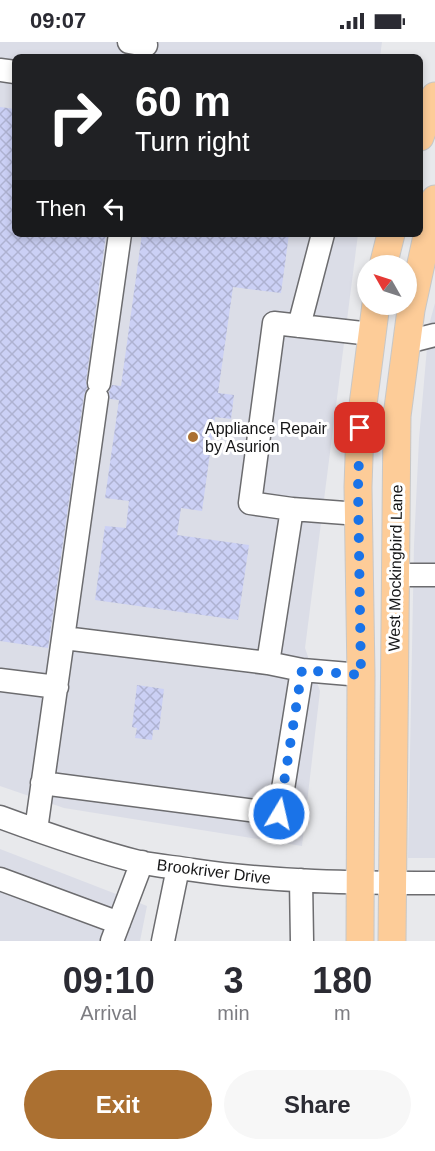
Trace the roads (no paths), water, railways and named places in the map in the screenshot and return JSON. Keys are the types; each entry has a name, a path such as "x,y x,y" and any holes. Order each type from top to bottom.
{"main road":[{"path":"423,128 435,96"},
{"name":"West Mockingbird Lane","path":"392,941 397,416 411,310 429,266 435,199"},
{"path":"386,255 390,237"},
{"name":"West Mockingbird Lane","path":"360,941 360,428 374,315"}],"street":[{"path":"36,830 120,237"},
{"path":"299,326 322,237"},
{"path":"359,514 250,503 274,323 371,334"},
{"path":"407,342 435,335"},
{"path":"268,663 292,509"},
{"path":"395,575 435,575"},
{"path":"64,638 268,663 302,670 361,675"},
{"path":"42,783 279,814 302,670"},
{"path":"0,680 57,687"},
{"name":"Brookriver Drive","path":"0,817 93,849 142,862 178,868 218,874 301,880 435,883"},
{"path":"0,879 116,932 142,862"},
{"path":"163,941 178,868"},
{"path":"301,880 302,941"}],"place":[{"name":"Appliance Repair by Asurion","path":"193,437"}]}
